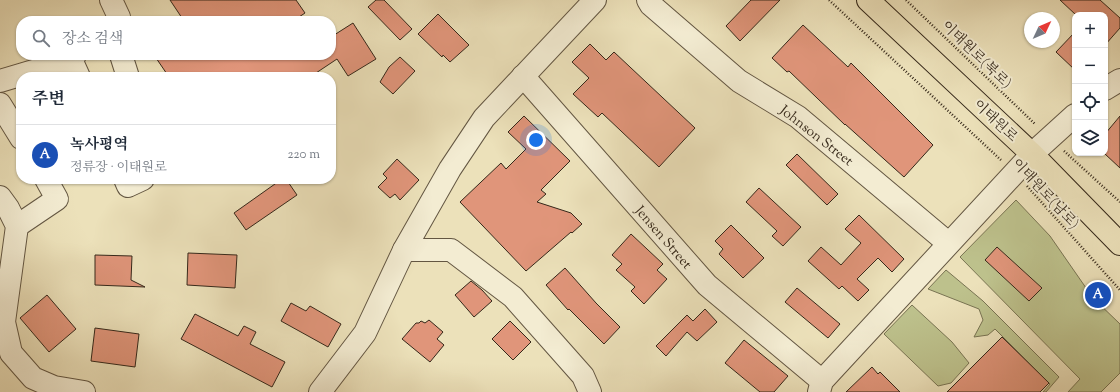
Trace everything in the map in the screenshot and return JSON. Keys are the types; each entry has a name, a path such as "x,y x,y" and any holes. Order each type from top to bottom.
{"main road":[{"name":"이태원로","path":"868,0 1032,154 1120,244"}],"lane":[{"path":"111,0 118,16"},
{"path":"320,392 365,333 404,250 450,169 484,118 595,0"},
{"name":"Johnson Street","path":"648,0 651,5 739,81 798,117 948,243"},
{"path":"30,72 65,60"},
{"path":"74,60 78,72"},
{"path":"123,60 127,72"},
{"path":"0,81 16,76"},
{"name":"Jensen Street","path":"523,76 707,285 820,386"},
{"path":"1108,87 1120,80"},
{"path":"0,104 16,130"},
{"path":"820,386 948,243 1032,154 1042,130 1072,116"},
{"path":"17,226 58,199 49,184"},
{"path":"0,197 8,208 17,226 4,322 11,353 33,378 54,387 84,392"},
{"path":"404,250 451,250 513,297 583,376 590,392"}],"path":[{"name":"이태원로(남로)","path":"829,0 1015,172 1120,290"},
{"name":"이태원로(북로)","path":"906,0 1120,202"}],"green space":[{"path":"1016,200 1050,236 1093,298 1120,324 1120,373 1101,392 1068,392 1080,379 960,257"},
{"path":"946,270 983,301 1059,377 1046,392 1043,392 1050,384 995,329 988,335 974,337 983,320 979,309 928,289"},
{"path":"912,305 952,342 969,363 951,383 938,386 884,334"}],"building":[{"path":"170,0 296,0 305,13 300,16 181,16"},
{"path":"376,0 384,0 412,29 400,40 368,7"},
{"path":"751,0 780,0 740,41 726,26"},
{"path":"1060,0 1100,0 1120,18 1120,28 1108,42 1108,12 1073,12"},
{"path":"438,14 469,45 450,62 443,55 442,57 418,34"},
{"path":"353,23 376,59 348,76 337,59 336,60 336,34"},
{"path":"803,25 848,67 851,63 933,145 904,177 845,125 789,71 787,72 772,58"},
{"path":"1072,35 1072,67 1056,52"},
{"path":"590,44 606,60 614,52 695,128 659,167 602,113 598,117 573,94 589,78 572,62"},
{"path":"400,57 415,71 393,94 380,82 389,67"},
{"path":"157,60 336,60 318,72 166,72"},
{"path":"524,116 570,161 541,190 546,194 537,202 571,213 582,224 526,271 460,202 501,163 506,169 526,149 508,132"},
{"path":"1120,116 1120,168 1107,156 1108,130"},
{"path":"797,154 838,194 827,205 786,165"},
{"path":"397,159 419,180 400,200 395,194 390,198 378,187 387,178 383,174"},
{"path":"275,184 289,184 297,195 246,230 234,213"},
{"path":"759,188 801,227 783,246 772,236 777,231 746,202"},
{"path":"859,215 904,259 892,272 878,258 857,279 869,290 858,301 842,286 839,289 808,261 821,247 841,265 861,243 845,229"},
{"path":"731,225 764,258 743,278 719,254 723,249 715,241"},
{"path":"631,234 663,264 657,270 667,279 644,304 631,291 635,287 616,270 622,264 612,255"},
{"path":"997,247 1042,288 1029,301 985,260"},
{"path":"188,253 237,255 235,288 187,285"},
{"path":"95,255 132,256 131,280 145,287 95,285"},
{"path":"565,268 620,327 604,344 569,309 568,310 546,285"},
{"path":"471,281 492,301 474,317 455,295"},
{"path":"797,288 840,324 828,338 785,302"},
{"path":"47,295 76,329 49,352 20,318"},
{"path":"291,303 306,311 310,306 341,324 328,347 281,321"},
{"path":"705,309 717,322 697,341 687,332 666,356 656,346 687,315 693,321"},
{"path":"195,314 238,336 244,326 256,332 250,344 285,362 272,387 181,339"},
{"path":"429,320 443,332 437,339 444,345 430,362 402,339 416,323 421,321 425,323"},
{"path":"510,321 531,342 513,360 492,339"},
{"path":"95,328 139,334 135,367 91,361"},
{"path":"1002,337 1049,383 1040,392 947,392"},
{"path":"744,340 788,376 774,392 760,392 725,363"},
{"path":"872,367 878,374 880,372 900,392 846,392"}],"place":[{"name":"녹사평역","path":"1098,295"}]}
